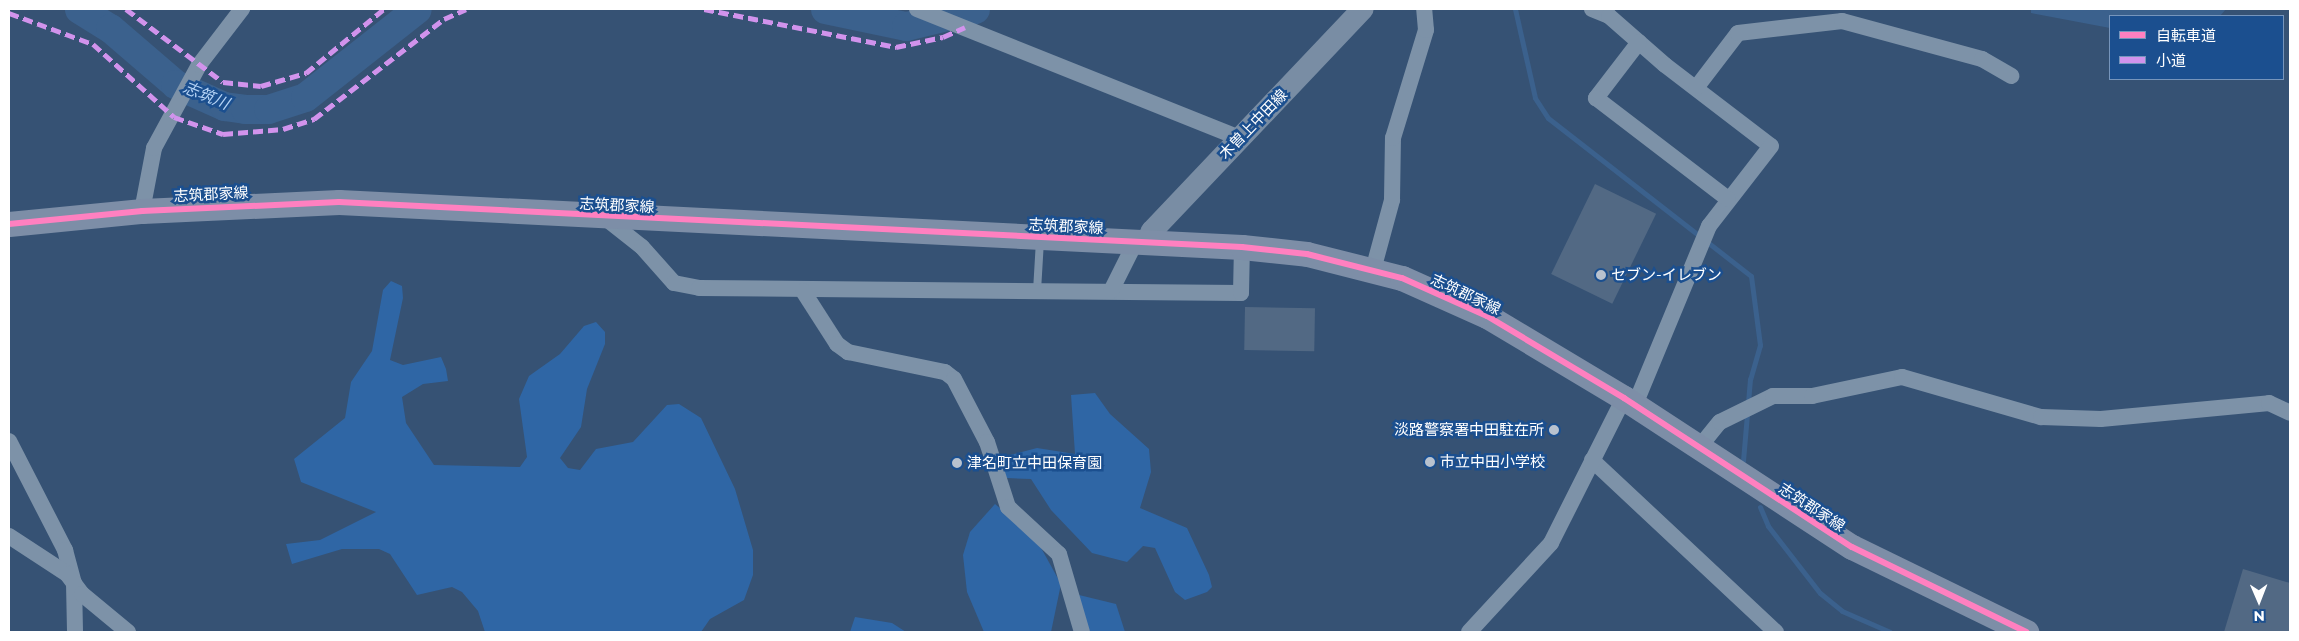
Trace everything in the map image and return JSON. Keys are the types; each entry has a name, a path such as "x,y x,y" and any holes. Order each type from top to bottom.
{"main road":[{"name":"木曽上中田線","path":"1142,242 1363,9"},
{"name":"志筑郡家線","path":"9,224 142,211 339,202 604,217 1242,247 1307,254 1373,270 1487,316 1629,401 1697,450 1852,547 2026,632"}],"street":[{"path":"142,211 154,148 214,42 242,9"},
{"path":"1373,270 1392,200 1393,138 1426,30 1424,9"},
{"path":"1469,632 1551,543 1592,460 1629,401 1709,226 1728,199 1771,146 1696,88 1609,16 1592,9"},
{"path":"920,10 1240,138"},
{"path":"1696,88 1738,33 1842,21 1982,59 2011,76"},
{"path":"1639,42 1596,98 1728,199"},
{"path":"604,217 642,247 674,283 699,288 803,291 1241,293 1242,247"},
{"path":"1111,291 1142,242"},
{"path":"803,291 837,344 848,352 946,372 954,379 987,442 1008,507 1058,550 1082,632"},
{"path":"1697,450 1720,422 1773,396 1812,396 1902,377 2041,416 2100,419 2269,403 2290,413"},
{"path":"9,441 65,550 74,583 75,632"},
{"path":"1592,460 1776,632"},
{"path":"9,536 67,574 113,623 128,632"}],"lane":[{"path":"1037,291 1040,237"}],"shaded area":[{"path":"2031,9 2226,9 2221,15 2109,15 2109,28 2031,13"},
{"path":"391,281 402,286 403,298 390,360 403,365 441,357 446,369 448,381 423,384 402,397 406,423 434,465 520,467 527,457 519,399 529,376 560,354 584,326 596,322 605,332 605,344 587,389 581,427 560,458 568,468 580,470 596,449 633,442 667,405 679,404 701,418 735,489 753,550 753,575 744,600 710,619 701,632 485,632 478,611 462,592 452,587 417,595 390,554 379,549 342,549 292,564 286,544 320,540 376,512 301,482 294,459 345,418 351,382 372,351 383,290"},
{"path":"1095,393 1110,414 1149,449 1151,472 1140,508 1187,528 1209,575 1212,587 1207,592 1185,600 1175,592 1155,548 1143,546 1127,562 1092,553 1051,510 1031,479 1007,478 1000,469 1002,457 1037,448 1075,454 1071,395"},
{"path":"995,504 1035,537 1061,584 1051,632 984,632 967,592 963,555 970,532"},
{"path":"1079,595 1116,604 1125,632 1088,632"},
{"path":"855,617 892,623 906,632 850,632"}],"building":[{"path":"1595,184 1656,214 1612,304 1551,274"},
{"path":"1245,307 1315,308 1314,351 1244,350"},
{"path":"2243,569 2290,583 2290,632 2224,632"}],"waterway":[{"name":"志筑川","path":"79,9 110,28 175,84 224,106 245,109 268,109 305,97 417,9"},
{"name":"志筑川","path":"825,9 906,26 975,9"},
{"path":"1515,9 1535,98 1548,118 1751,276 1760,345 1750,379 1743,461"},
{"path":"1760,507 1768,526 1820,593 1842,611 1890,632"}],"marked path":[{"path":"126,9 223,82 261,86 306,73 384,9"},
{"path":"9,13 93,44 174,117 223,134 283,129 314,119 444,19 466,9"},
{"path":"704,9 896,47 943,37 965,27"}],"cycle path":[{"path":"9,224 142,211 339,202 1242,247 1307,254 1402,278 1487,316 1624,398 1852,547 2026,632"}],"place":[{"name":"セブン-イレブン","path":"1601,275"},
{"name":"淡路警察署中田駐在所","path":"1554,430"},
{"name":"市立中田小学校","path":"1430,462"},
{"name":"津名町立中田保育園","path":"957,463"}]}
